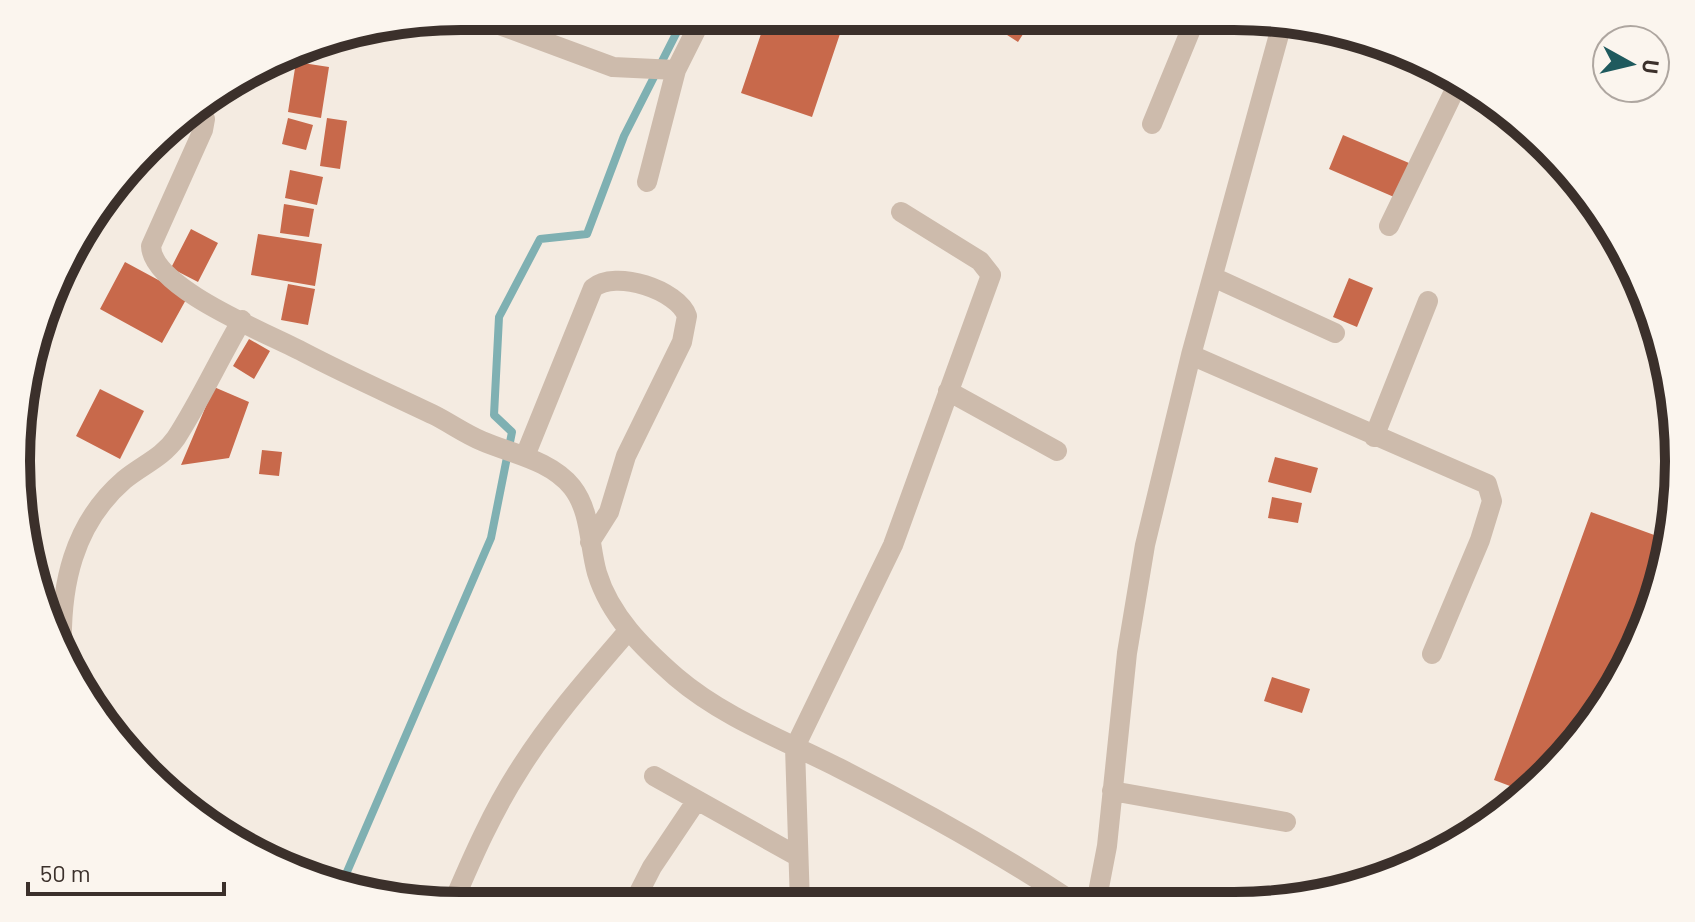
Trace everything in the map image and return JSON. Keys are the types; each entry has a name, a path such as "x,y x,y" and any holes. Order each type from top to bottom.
{"street":[{"path":"513,30 613,67 676,70"},
{"path":"647,182 676,70 696,30"},
{"path":"1152,124 1191,30"},
{"path":"1098,892 1107,846 1137,588 1191,355 1279,33"},
{"path":"1389,226 1454,91"},
{"path":"204,116 203,130 154,234 152,256 165,275 206,304 479,440 555,471 578,495 604,592 628,631 699,694 931,816 1057,892"},
{"path":"799,892 795,747 893,545 991,275 980,261 901,212"},
{"path":"1213,277 1335,333"},
{"path":"521,455 593,288 602,280 614,278 677,300 687,316 682,342 626,456 609,512 590,542"},
{"path":"1374,437 1428,301"},
{"path":"63,626 65,581 88,521 110,492 136,470 157,460 175,439 242,320"},
{"path":"1191,355 1487,484 1492,501 1456,602 1432,654"},
{"path":"948,391 1057,451"},
{"path":"458,892 493,815 521,766 584,681 628,631"},
{"path":"654,776 797,856"},
{"path":"1112,791 1286,822"},
{"path":"639,892 652,867 697,800"}],"building":[{"path":"762,30 841,30 812,117 741,93"},
{"path":"999,30 1026,30 1018,42"},
{"path":"296,63 329,67 321,118 288,112"},
{"path":"288,118 313,125 306,150 282,144"},
{"path":"327,118 347,121 340,169 320,166"},
{"path":"1343,135 1409,163 1394,197 1329,169"},
{"path":"290,170 323,177 317,205 285,198"},
{"path":"284,204 314,209 309,237 280,233"},
{"path":"191,229 218,243 198,282 171,268"},
{"path":"258,234 322,244 315,286 251,275"},
{"path":"125,262 188,296 162,343 100,309"},
{"path":"1349,278 1373,288 1357,327 1333,317"},
{"path":"288,284 315,289 308,325 281,320"},
{"path":"249,339 270,351 254,379 233,366"},
{"path":"214,387 249,402 229,458 181,465"},
{"path":"100,389 144,411 120,459 76,436"},
{"path":"262,450 282,452 279,476 259,474"},
{"path":"1275,457 1318,468 1311,493 1268,482"},
{"path":"1272,497 1302,503 1298,523 1268,518"},
{"path":"1591,512 1658,536 1632,626 1621,652 1592,700 1558,745 1515,788 1494,780"},
{"path":"1272,677 1310,689 1302,713 1264,701"}],"waterway":[{"path":"345,876 491,538 512,432 494,415 499,317 540,239 587,234 624,136 678,30"}]}
